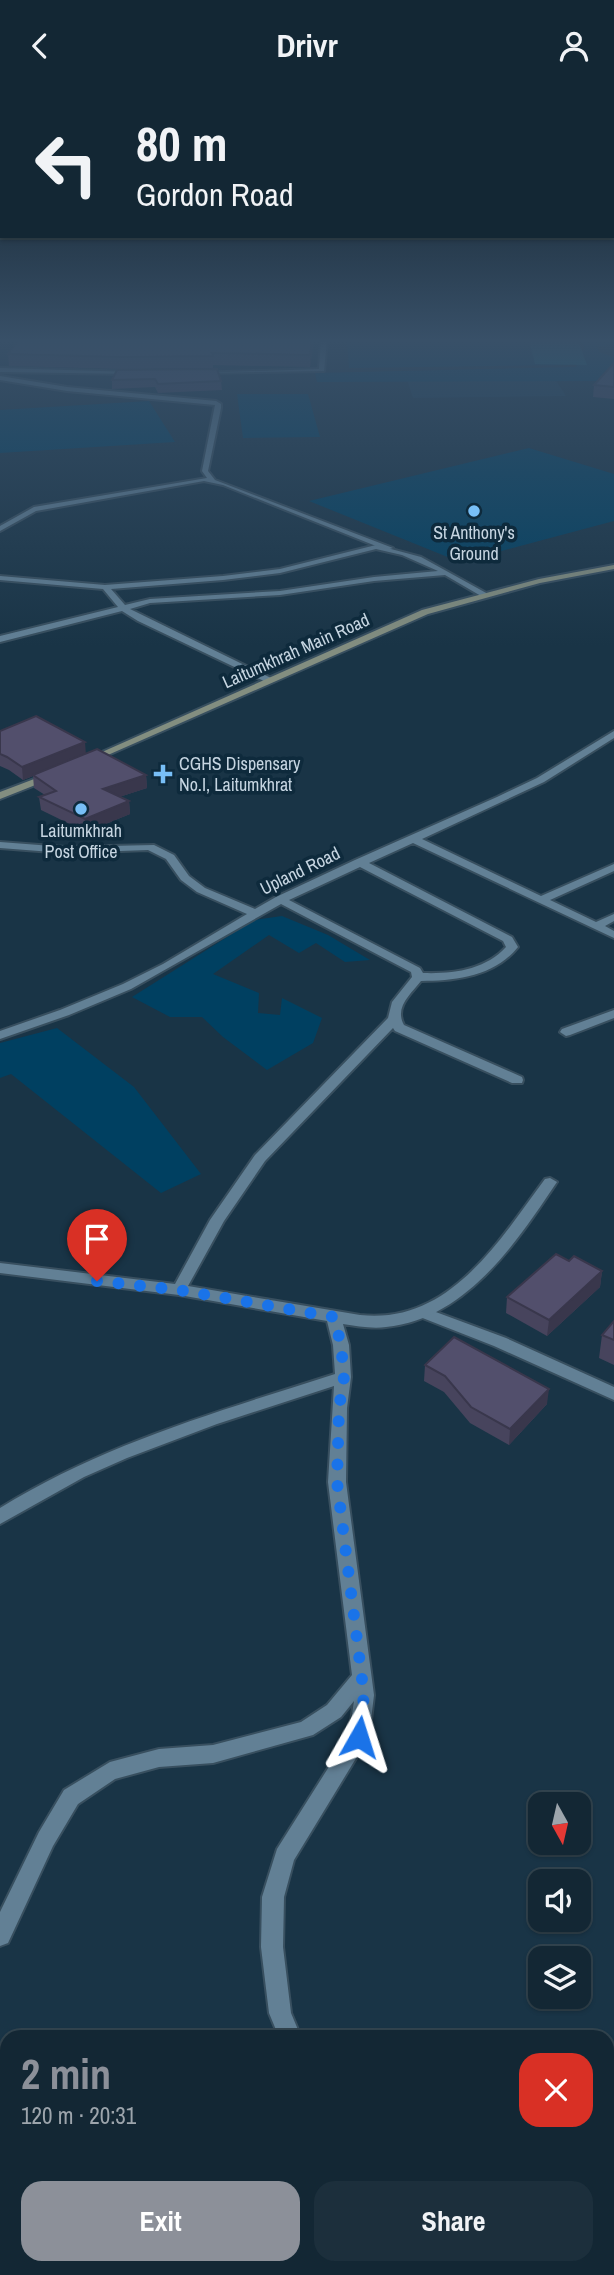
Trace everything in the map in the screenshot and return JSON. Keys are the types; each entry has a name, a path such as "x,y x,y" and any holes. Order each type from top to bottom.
{"street":[{"path":"211,442 205,471 212,480"},
{"path":"0,529 34,509 196,479 212,480 388,548 484,594"},
{"path":"2,579 105,587 280,571 331,560 357,550 388,548"},
{"name":"Laitumkhrah Main Road","path":"81,763 425,612 484,594 614,567"},
{"path":"0,639 122,607 169,600 280,593 374,579 445,573"},
{"path":"105,587 122,607 141,619 268,680"},
{"name":"Upland Road","path":"0,1035 120,991 281,899 540,780 614,734"},
{"path":"0,796 58,773"},
{"path":"411,838 614,935"},
{"path":"0,845 65,851 150,847 170,857 185,878 201,890 255,913"},
{"path":"359,862 508,939 512,947 501,958 465,975 418,977"},
{"path":"542,900 614,867"},
{"path":"281,899 408,963 416,970 418,977"},
{"path":"596,926 614,917"},
{"path":"179,1290 217,1220 260,1158 393,1020 393,1010 418,977"},
{"path":"566,1032 614,1014"},
{"path":"393,1020 411,1035 517,1080"},
{"path":"0,1268 179,1290 334,1317 388,1322 425,1313 460,1290 485,1267 550,1182"},
{"path":"425,1313 500,1342 614,1394"},
{"path":"287,2030 280,2013 272,1947 273,1897 284,1856 359,1737 364,1695 337,1482 339,1408 344,1377 341,1345 334,1317"},
{"path":"0,1517 23,1501 112,1458 198,1425 344,1377"},
{"path":"0,1935 46,1839 71,1797 110,1771 159,1758 213,1754 306,1729 334,1711 361,1678"}],"shaded area":[{"path":"0,442 175,442 0,453"},
{"name":"St Anthony's Ground","path":"529,448 614,474 614,521 460,562 309,501"},
{"path":"282,916 328,935 370,960 345,962 316,943 299,953 269,935 213,974 259,993 258,1013 280,1015 282,998 322,1018 313,1043 267,1070 223,1037 202,1017 170,1017 132,997 254,920"},
{"path":"57,1028 134,1087 201,1174 161,1193 11,1074 0,1078 0,1043"}],"building":[{"path":"36,716 85,742 22,767 0,754 0,731"},
{"path":"97,749 146,775 103,789 129,801 85,819 39,797 56,791 33,775"},
{"path":"556,1254 569,1261 574,1256 602,1271 549,1320 507,1297"},
{"path":"614,1321 614,1340 602,1335"},
{"path":"454,1337 549,1389 510,1429 471,1407 445,1376 425,1365"}],"place":[{"name":"St Anthony's Ground","path":"474,511"},
{"name":"CGHS Dispensary No.I, Laitumkhrat","path":"163,774"},
{"name":"Laitumkhrah Post Office","path":"81,809"}],"route":[{"path":"97,1281 179,1290 334,1317 341,1345 344,1377 339,1408 337,1482 364,1695 359,1737"}]}
